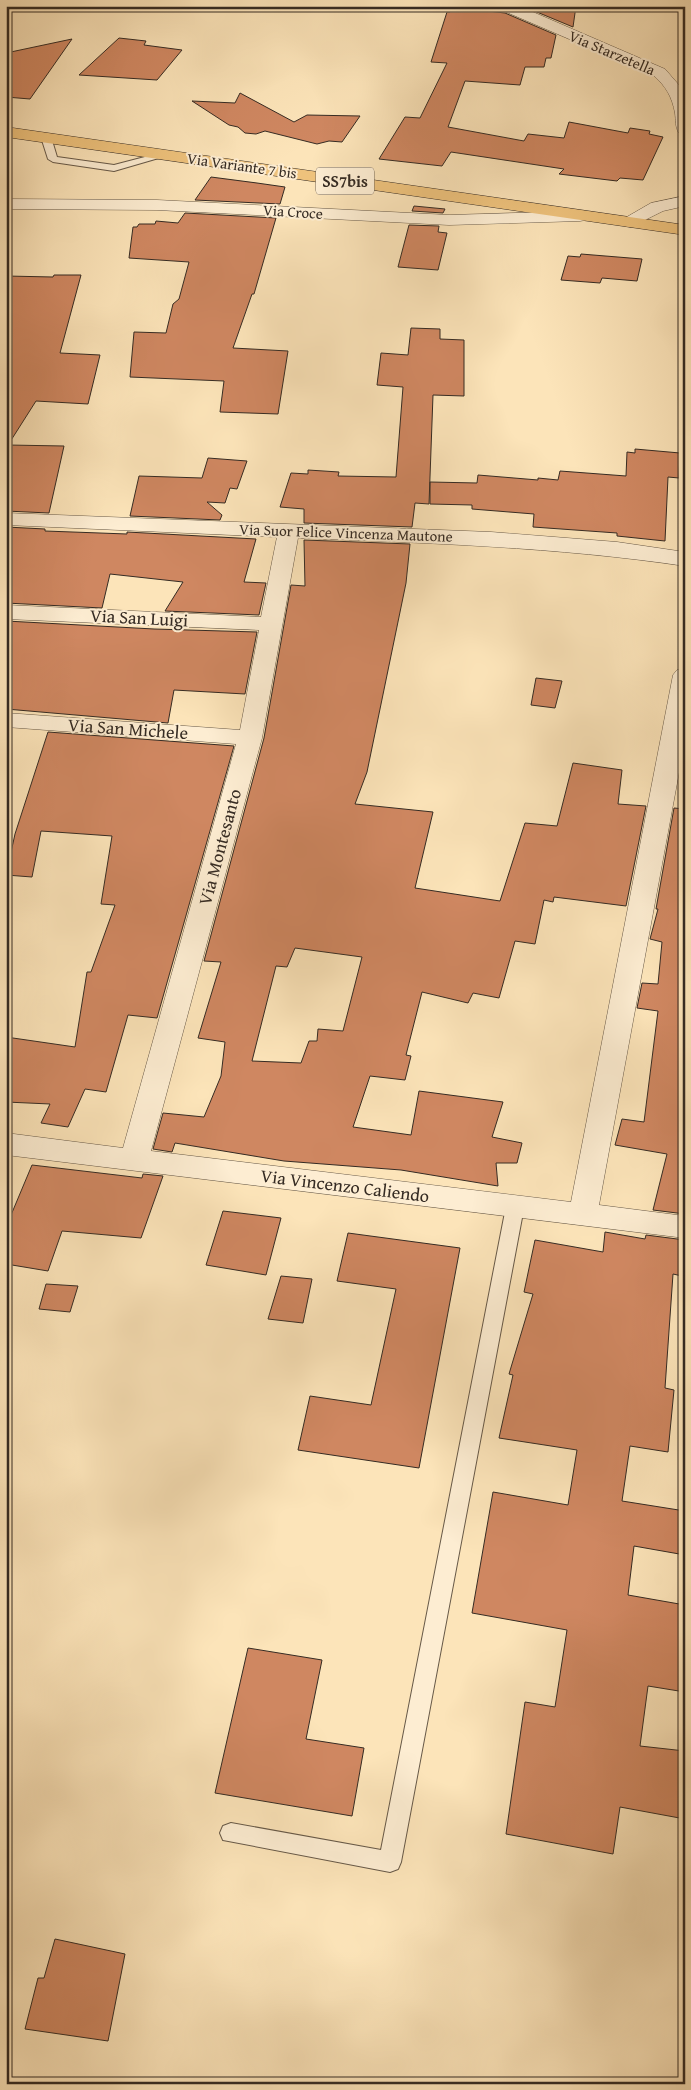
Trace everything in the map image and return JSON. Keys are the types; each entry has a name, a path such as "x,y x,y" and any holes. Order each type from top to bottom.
{"main road":[{"name":"Via Variante 7 bis","path":"6,132 685,230"}],"street":[{"name":"Via Starzetella","path":"505,6 659,72 668,78 679,94 685,129"},
{"path":"630,222 657,207 685,201"},
{"name":"Via Croce","path":"6,204 157,205 448,220 580,216"},
{"name":"Via Suor Felice Vincenza Mautone","path":"6,519 491,539 617,549 685,559"},
{"name":"Via Montesanto","path":"134,1160 250,738 289,530"},
{"name":"Via San Luigi","path":"6,612 272,624"},
{"path":"583,1215 676,768 685,675"},
{"name":"Via San Michele","path":"6,720 250,738"},
{"name":"Via Vincenzo Caliendo","path":"6,1144 685,1227"}],"lane":[{"path":"231,1833 390,1862 515,1207"}],"building":[{"path":"533,6 576,6 573,27 532,10"},
{"path":"452,7 505,13 556,35 551,58 546,58 544,67 525,67 520,85 465,81 448,127 524,141 528,134 564,138 569,122 628,133 630,128 650,131 649,134 663,137 643,180 620,178 617,181 559,174 564,169 451,152 442,166 379,159 405,117 420,118 447,63 431,62 447,12 450,12"},
{"path":"119,38 146,41 144,45 182,50 157,80 79,75"},
{"path":"72,39 30,99 6,97 6,53"},
{"path":"240,93 294,122 307,115 360,116 342,142 329,141 317,144 265,131 256,134 245,133 238,127 229,125 192,101 235,103"},
{"path":"211,177 285,187 280,204 195,200"},
{"path":"414,206 445,209 443,213 412,211"},
{"path":"185,213 276,218 254,294 252,294 233,348 288,351 278,414 220,412 224,381 130,377 134,332 166,333 173,304 179,299 189,262 129,258 133,227 137,227 139,224 155,224 156,221 178,223"},
{"path":"409,225 439,226 438,232 447,233 438,270 398,267"},
{"path":"581,254 642,259 637,281 602,278 600,283 561,280 568,256 580,257"},
{"path":"54,275 81,275 60,353 100,355 88,404 36,401 8,445 64,446 49,513 6,511 6,276 53,277"},
{"path":"411,328 440,329 440,339 464,340 464,396 433,395 429,504 415,503 412,527 304,523 304,509 280,507 291,473 308,474 308,470 339,472 338,476 396,477 403,387 377,385 381,353 408,355"},
{"path":"635,449 680,453 679,478 668,477 665,541 617,536 617,533 533,527 534,514 472,509 472,505 430,504 430,482 477,483 478,475 538,480 538,478 558,480 560,471 626,476 627,452 635,453"},
{"path":"208,458 247,461 237,489 230,488 225,503 207,502 222,515 220,520 130,516 139,476 202,478"},
{"path":"6,527 45,529 45,531 127,534 127,532 256,539 244,582 266,583 259,615 165,611 183,582 110,574 102,608 6,603"},
{"path":"304,540 410,544 406,583 367,772 355,804 433,812 415,888 500,901 525,823 557,826 573,763 622,770 618,804 646,806 626,906 554,897 553,902 544,900 535,944 515,941 499,998 473,993 468,1003 422,992 406,1055 411,1056 405,1080 370,1076 353,1127 411,1135 419,1091 503,1102 492,1137 522,1143 517,1163 496,1163 498,1186 401,1170 284,1161 175,1143 172,1152 153,1149 163,1113 204,1117 221,1076 225,1042 198,1038 221,962 204,961 264,738 291,585 305,586","holes":["295,948 362,957 343,1031 318,1029 317,1041 309,1041 301,1063 252,1061 276,966 287,967"]},
{"path":"6,621 154,629 257,632 245,694 174,690 168,723 6,709"},
{"path":"536,678 562,681 555,708 531,705"},
{"path":"48,732 234,746 157,1018 128,1015 106,1092 85,1089 68,1127 41,1123 50,1104 6,1102 6,1037 75,1047 87,972 91,972 115,905 101,904 112,836 41,831 32,877 6,875 15,834"},
{"path":"674,808 685,809 685,1214 653,1210 667,1154 615,1145 622,1119 644,1122 658,1011 637,1008 642,983 658,984 662,942 650,939 658,909 656,909"},
{"path":"32,1165 142,1178 143,1174 163,1176 141,1238 62,1231 48,1271 6,1264 6,1227"},
{"path":"223,1211 281,1218 266,1275 206,1265"},
{"path":"605,1232 645,1239 646,1235 685,1240 682,1276 673,1274 665,1388 674,1390 668,1452 630,1446 622,1501 685,1511 685,1555 634,1546 628,1595 685,1605 685,1692 648,1686 640,1746 685,1751 685,1819 620,1807 613,1854 506,1834 525,1702 555,1707 567,1630 472,1613 493,1492 568,1505 577,1450 499,1438 513,1375 509,1374 533,1294 524,1292 535,1240 603,1252"},
{"path":"348,1233 460,1248 419,1468 298,1450 310,1396 371,1405 396,1289 337,1281"},
{"path":"281,1276 312,1279 303,1323 268,1319"},
{"path":"46,1284 78,1286 70,1312 39,1309"},
{"path":"248,1648 322,1660 306,1739 364,1748 352,1816 215,1793"},
{"path":"55,1939 125,1954 108,2041 25,2029 38,1978 44,1978"}]}
